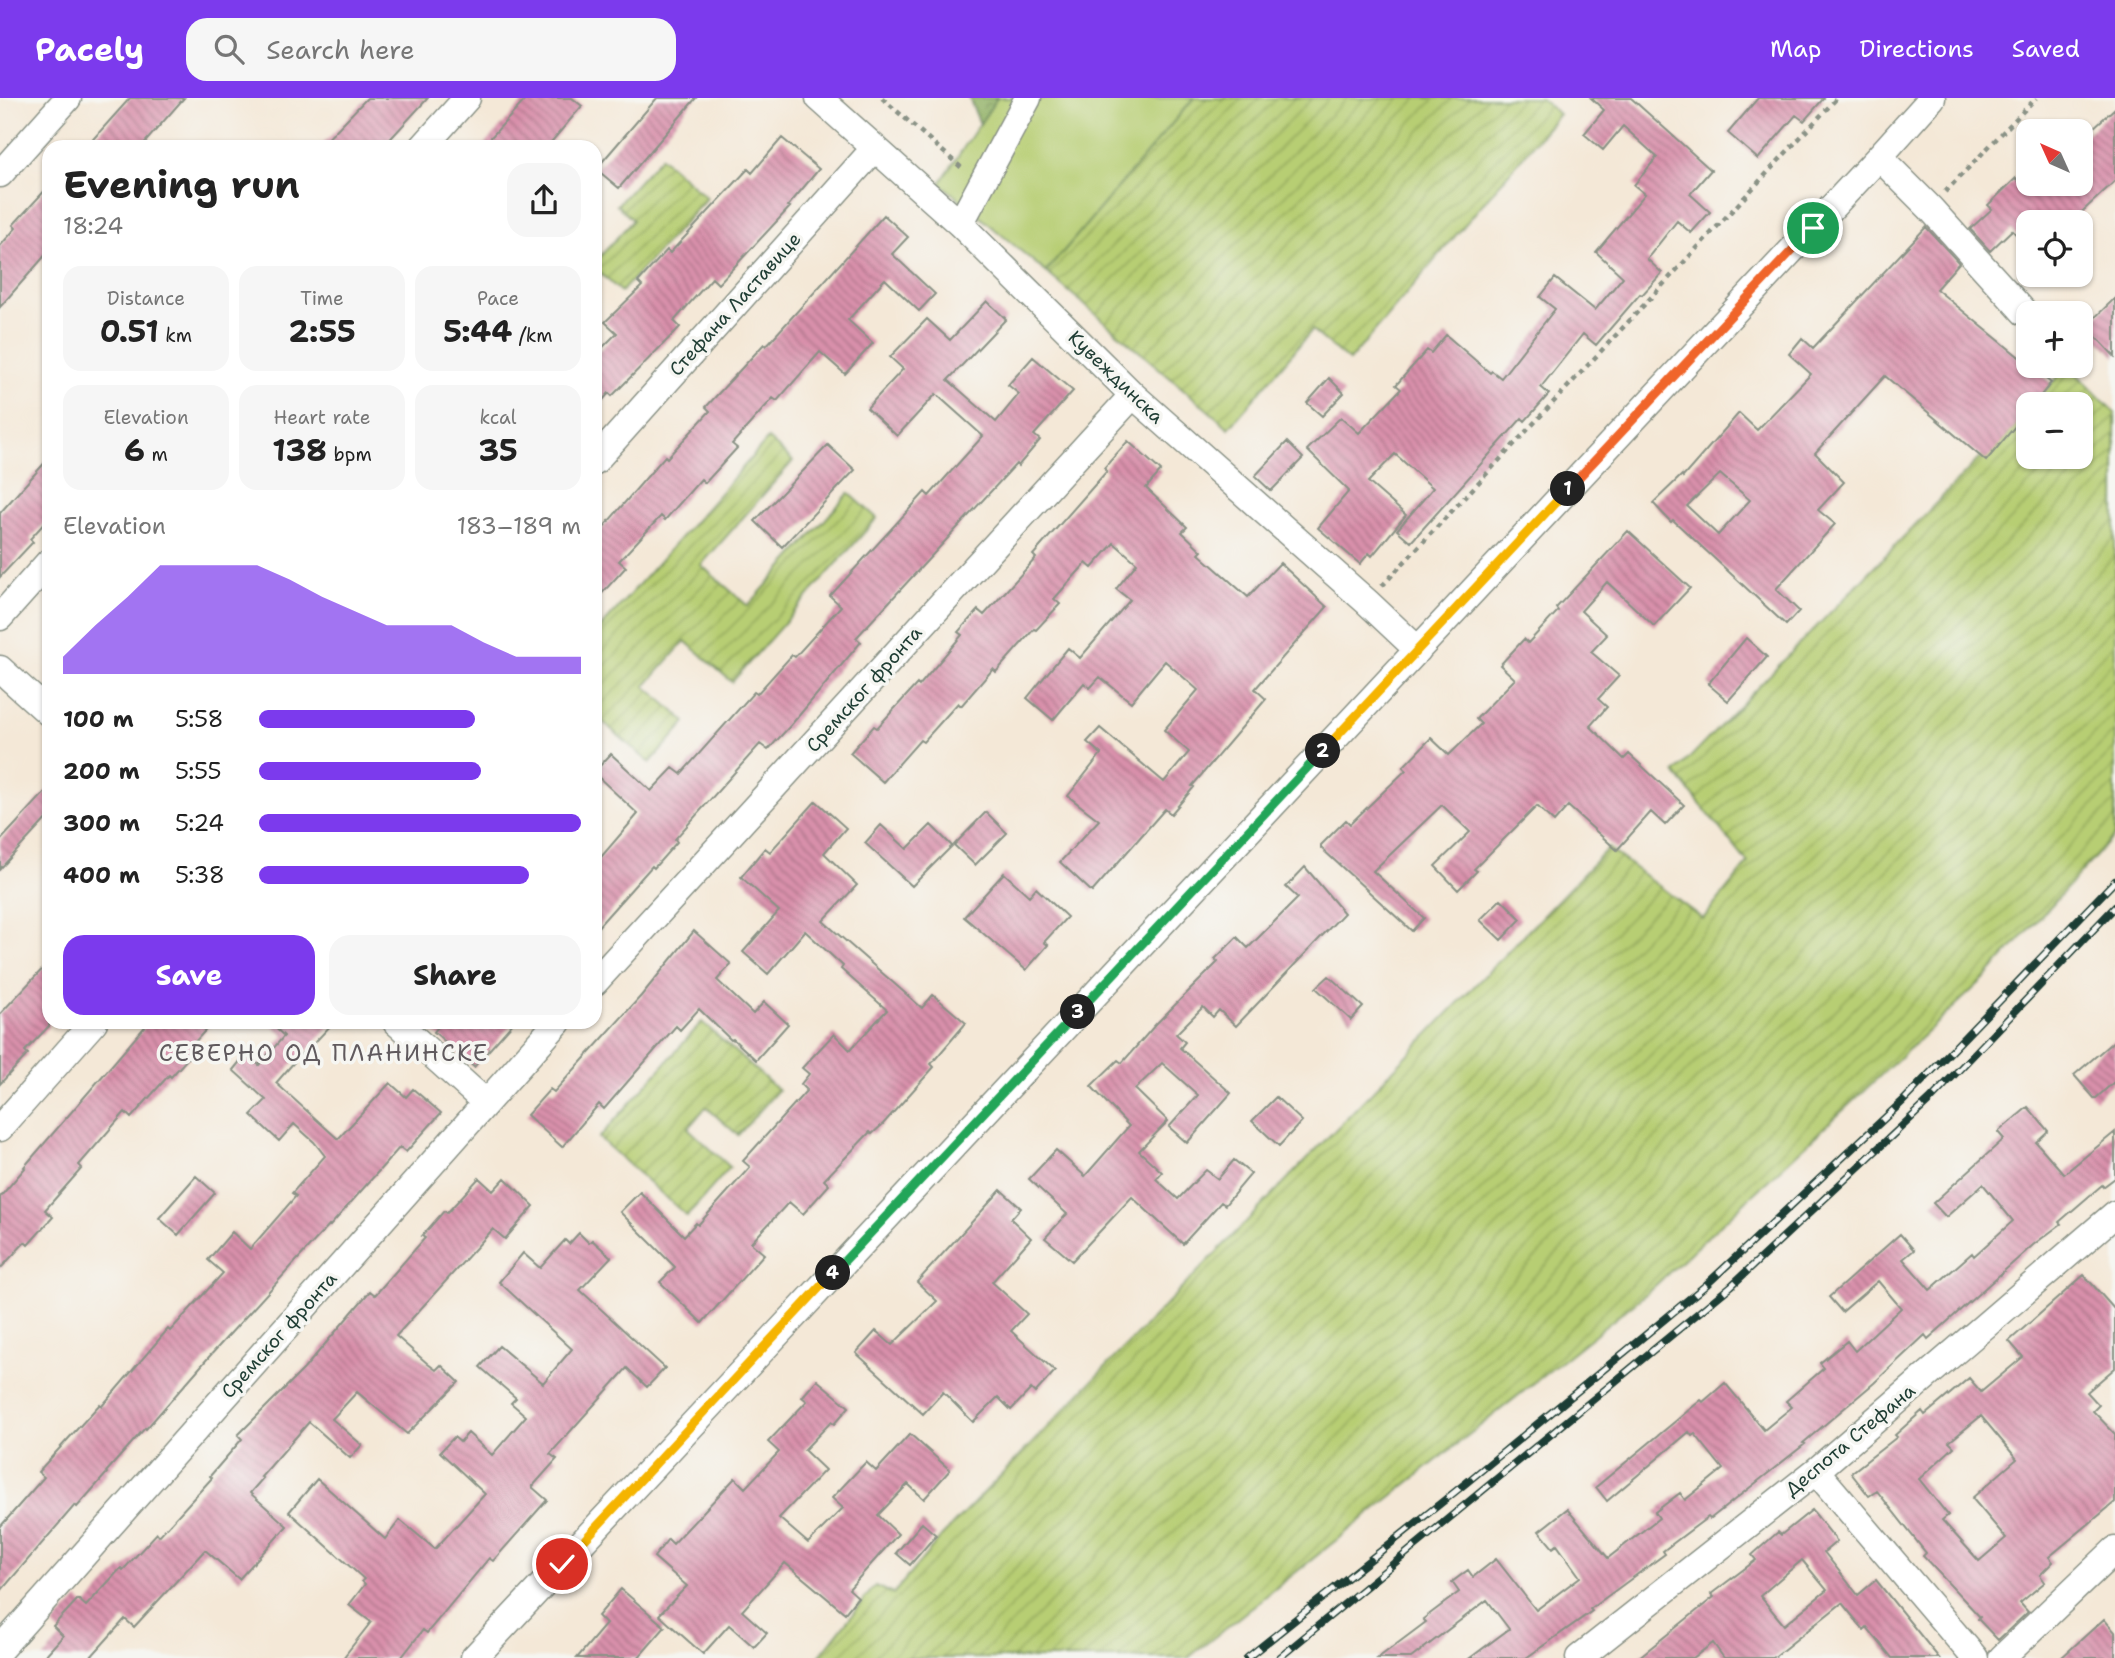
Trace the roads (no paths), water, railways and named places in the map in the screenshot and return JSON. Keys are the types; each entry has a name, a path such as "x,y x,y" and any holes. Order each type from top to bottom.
{"street":[{"path":"0,174 68,98"},
{"path":"429,140 467,98"},
{"name":"Кувеждинска","path":"819,98 960,224 1132,395 1418,650"},
{"path":"960,224 1028,98"},
{"path":"474,1658 1932,98"},
{"name":"Стефана Ластавице","path":"602,453 874,148"},
{"path":"1879,157 1930,208 2016,303"},
{"name":"Сремског фронта","path":"602,974 1132,395"},
{"path":"0,617 42,570"},
{"path":"0,669 42,707"},
{"path":"0,1128 88,1029"},
{"path":"404,1029 485,1102"},
{"name":"Сремског фронта","path":"0,1649 552,1029"},
{"name":"Деспота Стефана","path":"1579,1658 1816,1471 2115,1214"},
{"path":"1816,1471 1975,1658"},
{"path":"2002,1658 2115,1550"}],"railway":[{"path":"1247,1658 1466,1483 1706,1285 1903,1101 2115,881"},
{"path":"1279,1658 1731,1286 1930,1100 2115,907"}],"district":[{"name":"СЕВЕРНО ОД ПЛАНИНСКЕ","path":"324,1053"}]}
